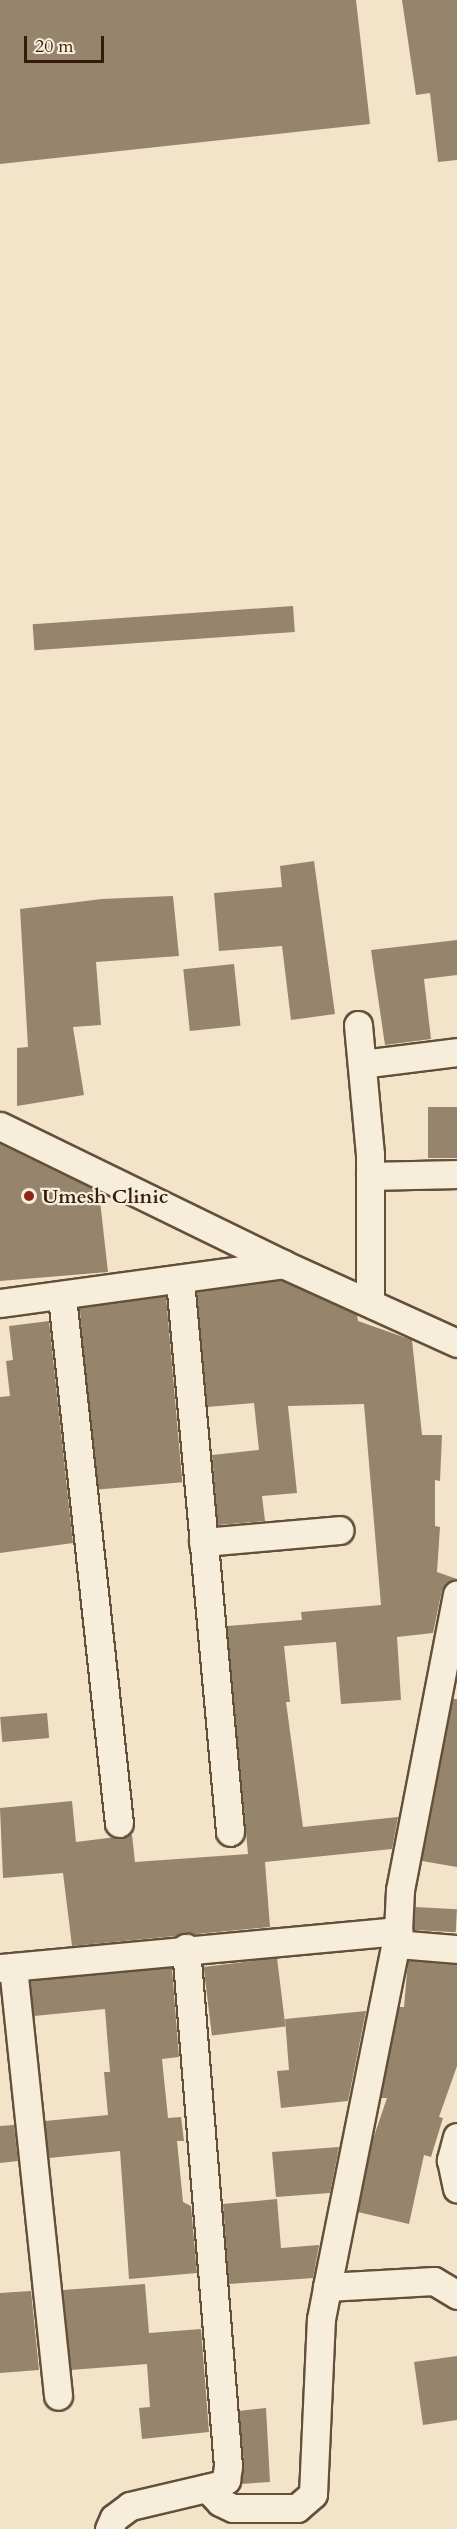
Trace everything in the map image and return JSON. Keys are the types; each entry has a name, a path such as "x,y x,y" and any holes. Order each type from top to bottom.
{"street":[{"path":"358,1025 370,1176 370,1302"},
{"path":"362,1064 457,1052"},
{"path":"0,1126 283,1264 457,1343"},
{"path":"370,1176 457,1173"},
{"path":"0,1303 62,1297 283,1264"},
{"path":"180,1280 230,1832"},
{"path":"62,1297 119,1823"},
{"path":"203,1542 339,1530"},
{"path":"207,2488 220,2502 233,2508 297,2508 313,2494 321,2319 397,1937 400,1890 457,1594"},
{"path":"58,2396 6,1967 186,1948 397,1937 457,1949"},
{"path":"109,2529 114,2518 130,2506 207,2488 226,2480 228,2466 186,1948"},
{"path":"457,2137 451,2160 457,2188"},
{"path":"327,2287 434,2281 457,2295"}],"building":[{"path":"0,0 356,0 370,124 0,164"},
{"path":"402,0 457,0 457,160 438,162 430,93 416,95"},
{"path":"293,606 295,632 34,650 33,624"},
{"path":"314,861 335,1014 291,1020 282,946 219,951 214,893 282,887 280,866"},
{"path":"173,896 179,956 96,962 101,1025 73,1027 84,1095 17,1106 17,1048 28,1047 20,909 102,899"},
{"path":"457,940 457,975 424,979 431,1039 385,1045 371,950"},
{"path":"234,964 240,1026 190,1031 183,969"},
{"path":"428,1107 457,1107 457,1158 428,1158"},
{"path":"0,1144 99,1192 108,1272 0,1281"},
{"path":"281,1280 357,1315 358,1321 412,1340 422,1435 442,1435 440,1481 435,1480 435,1526 440,1527 437,1572 457,1579 446,1583 442,1590 433,1633 397,1637 401,1700 341,1704 336,1642 284,1646 290,1702 286,1702 303,1827 398,1817 392,1849 265,1862 270,1927 72,1946 63,1873 3,1878 0,1808 72,1801 76,1842 132,1835 135,1862 248,1854 227,1626 302,1620 301,1612 381,1605 364,1404 288,1406 297,1493 262,1496 265,1521 218,1525 212,1455 259,1450 254,1403 207,1407 197,1292"},
{"path":"166,1296 182,1482 96,1490 79,1304"},
{"path":"49,1321 73,1543 0,1553 0,1397 10,1396 6,1361 13,1360 9,1326"},
{"path":"453,1699 457,1699 457,1867 422,1861"},
{"path":"47,1713 49,1738 2,1742 0,1717"},
{"path":"415,1907 457,1909 456,1932 414,1930"},
{"path":"277,1958 285,2026 212,2036 204,1967"},
{"path":"408,1961 457,1965 457,2066 439,2117 443,2118 431,2157 424,2155 409,2224 358,2212 373,2139 387,2098 381,2098 399,2007 404,2007"},
{"path":"172,1968 179,2057 162,2059 168,2118 181,2117 184,2141 177,2141 183,2202 191,2206 197,2273 129,2279 120,2151 49,2158 45,2121 108,2115 104,2072 110,2072 105,2009 34,2016 30,1981"},
{"path":"366,2011 348,2101 281,2108 277,2071 289,2070 285,2019"},
{"path":"14,2125 18,2161 0,2163 0,2126"},
{"path":"339,2147 330,2193 276,2197 272,2152"},
{"path":"277,2199 281,2248 319,2245 313,2278 229,2284 223,2204"},
{"path":"145,2284 149,2333 201,2329 209,2432 142,2439 139,2408 150,2407 147,2364 71,2370 63,2290"},
{"path":"31,2291 39,2370 0,2373 0,2293"},
{"path":"457,2356 457,2420 423,2425 414,2362"},
{"path":"266,2408 270,2482 241,2484 244,2465 239,2411"}],"place":[{"name":"Umesh Clinic","path":"29,1196"}]}
